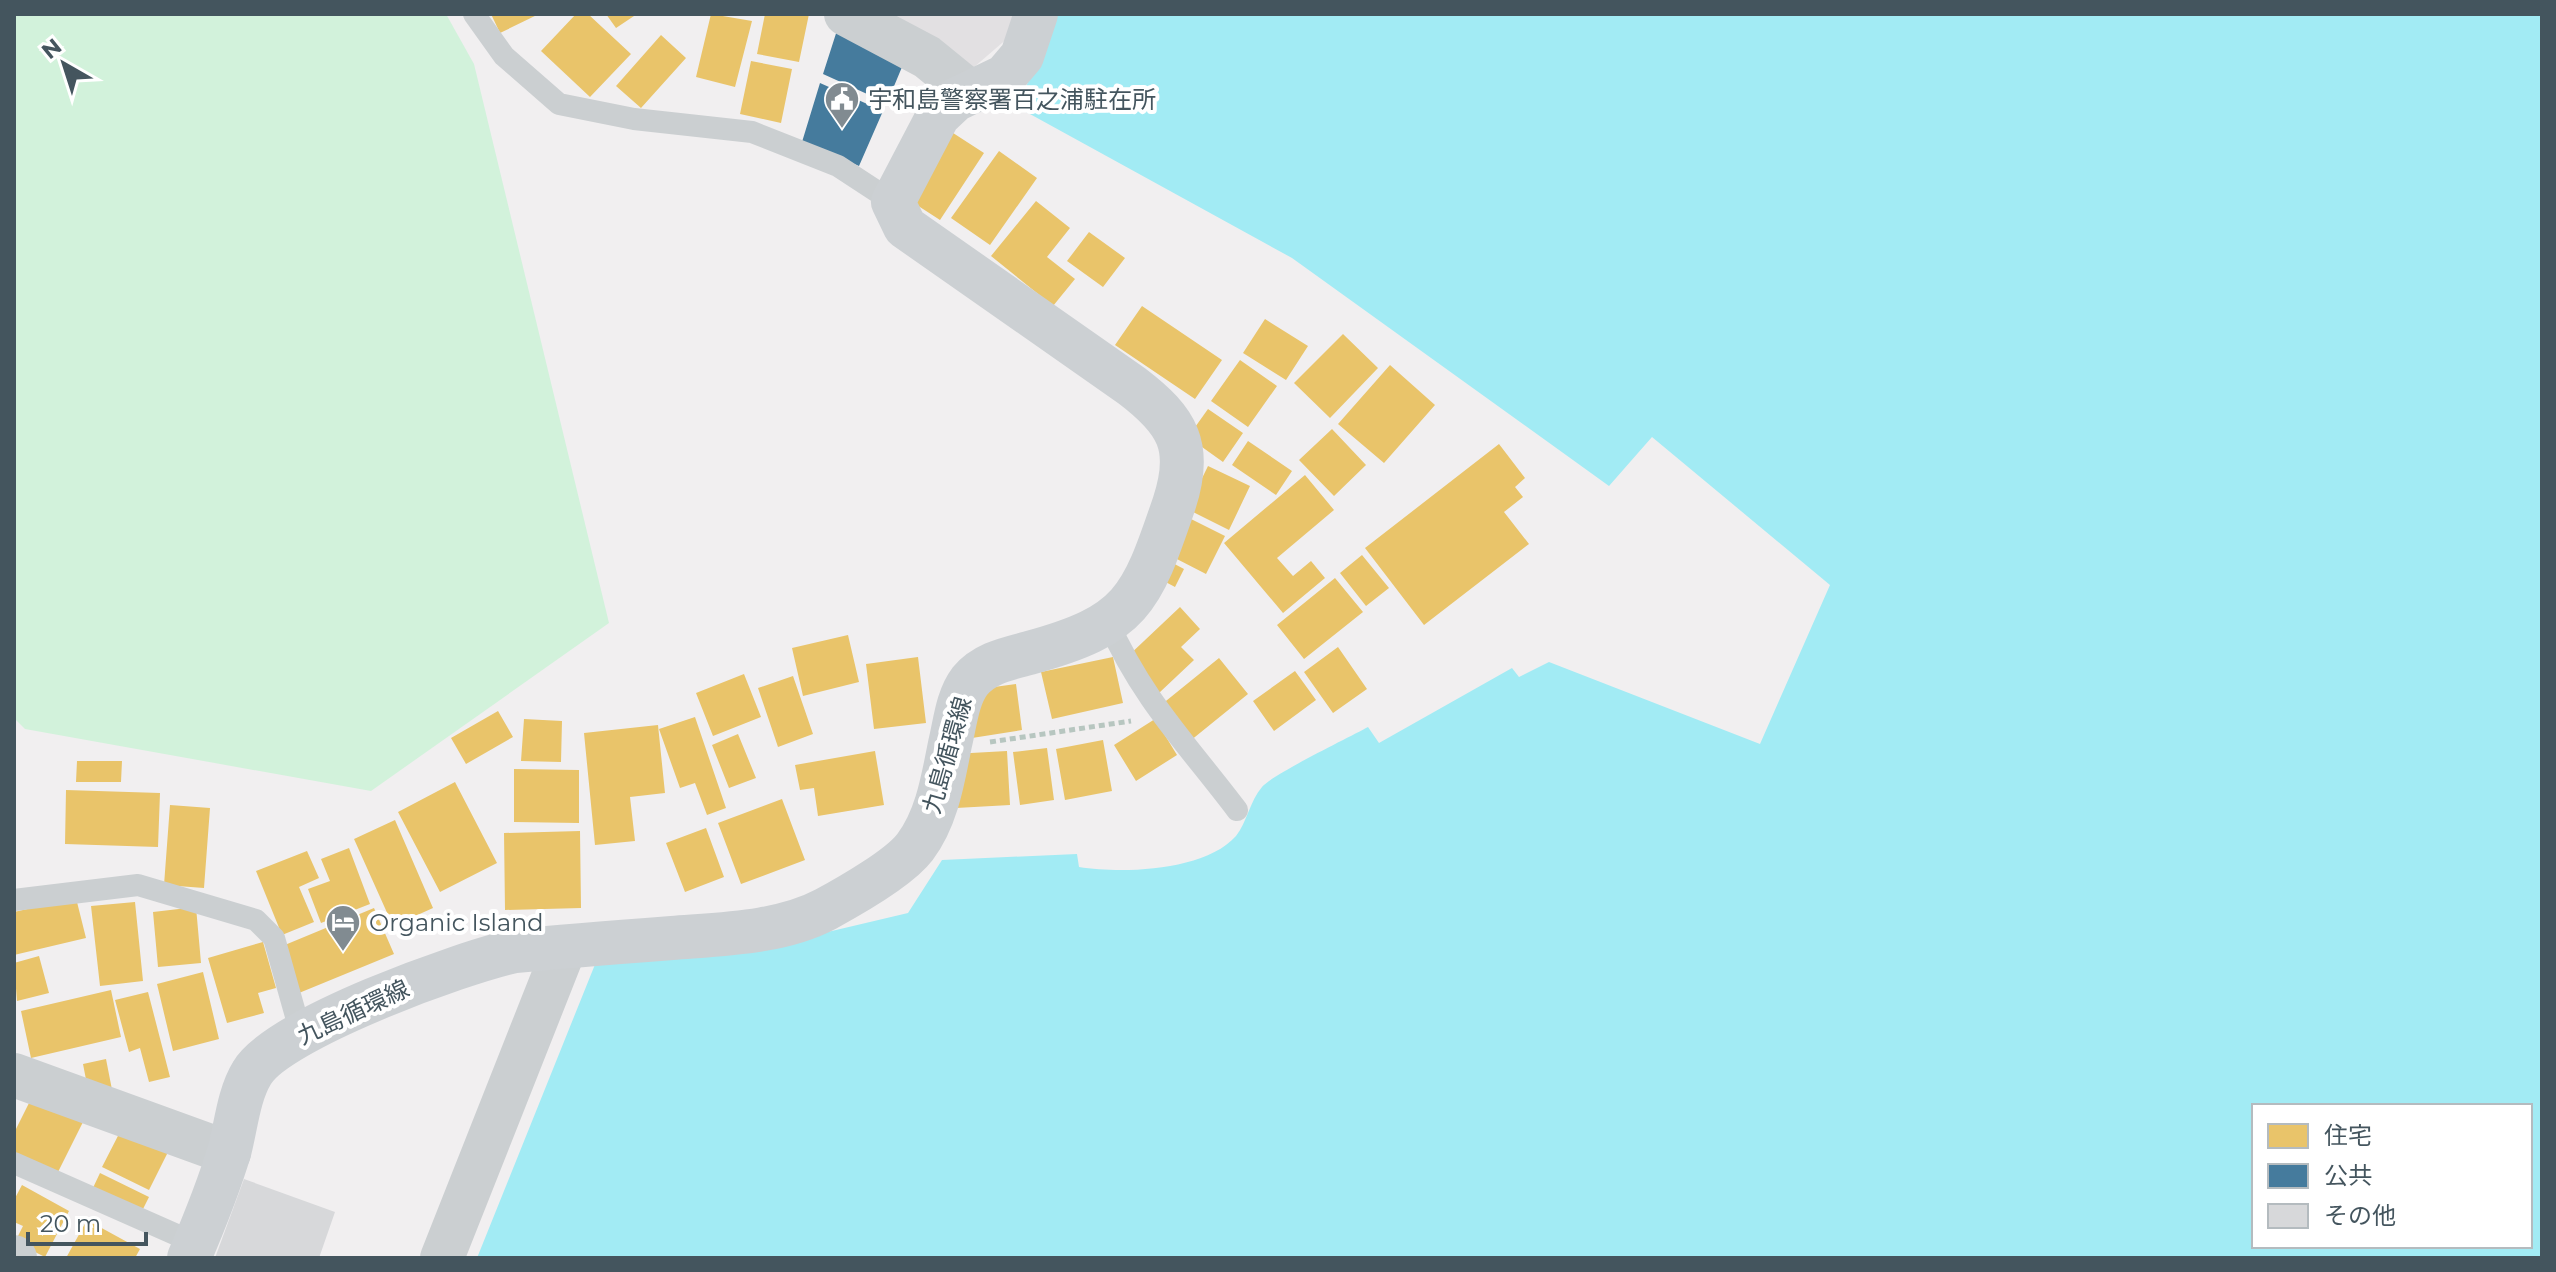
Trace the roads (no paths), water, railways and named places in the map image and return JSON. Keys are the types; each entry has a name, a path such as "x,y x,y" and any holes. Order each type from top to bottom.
{"main road":[{"path":"893,202 938,116 970,92 1005,76 1022,56 1036,14"},
{"name":"九島循環線","path":"192,1250 229,1153 252,1072 267,1055 301,1034 456,966 515,951 739,932 822,912 917,845 938,801 963,692 981,671 994,663 1071,642 1108,622 1132,602 1147,581 1183,476 1183,452 1175,428 1156,405 1132,386 905,227 893,202"}],"street":[{"path":"846,14 927,57 970,92"},
{"path":"442,1258 565,947"},
{"path":"14,1075 229,1153"}],"lane":[{"path":"474,14 504,56 559,104 634,119 752,132 838,166 893,202"},
{"path":"1108,622 1128,667 1155,710 1237,810"},
{"path":"14,900 138,885 256,920 274,938 301,1034"},
{"path":"14,1163 192,1250"}],"water":[{"path":"1051,14 2542,14 2542,1258 477,1258 596,962 760,948 908,913 942,860 1077,854 1079,867 1118,870 1162,867 1205,857 1236,836 1262,787 1280,774 1368,727 1379,743 1512,668 1519,677 1549,662 1760,744 1830,585 1652,437 1609,486 1292,258 1019,108"}],"place":[{"name":"宇和島警察署百之浦駐在所","path":"842,130"},
{"name":"Organic Island","path":"343,953"}]}
